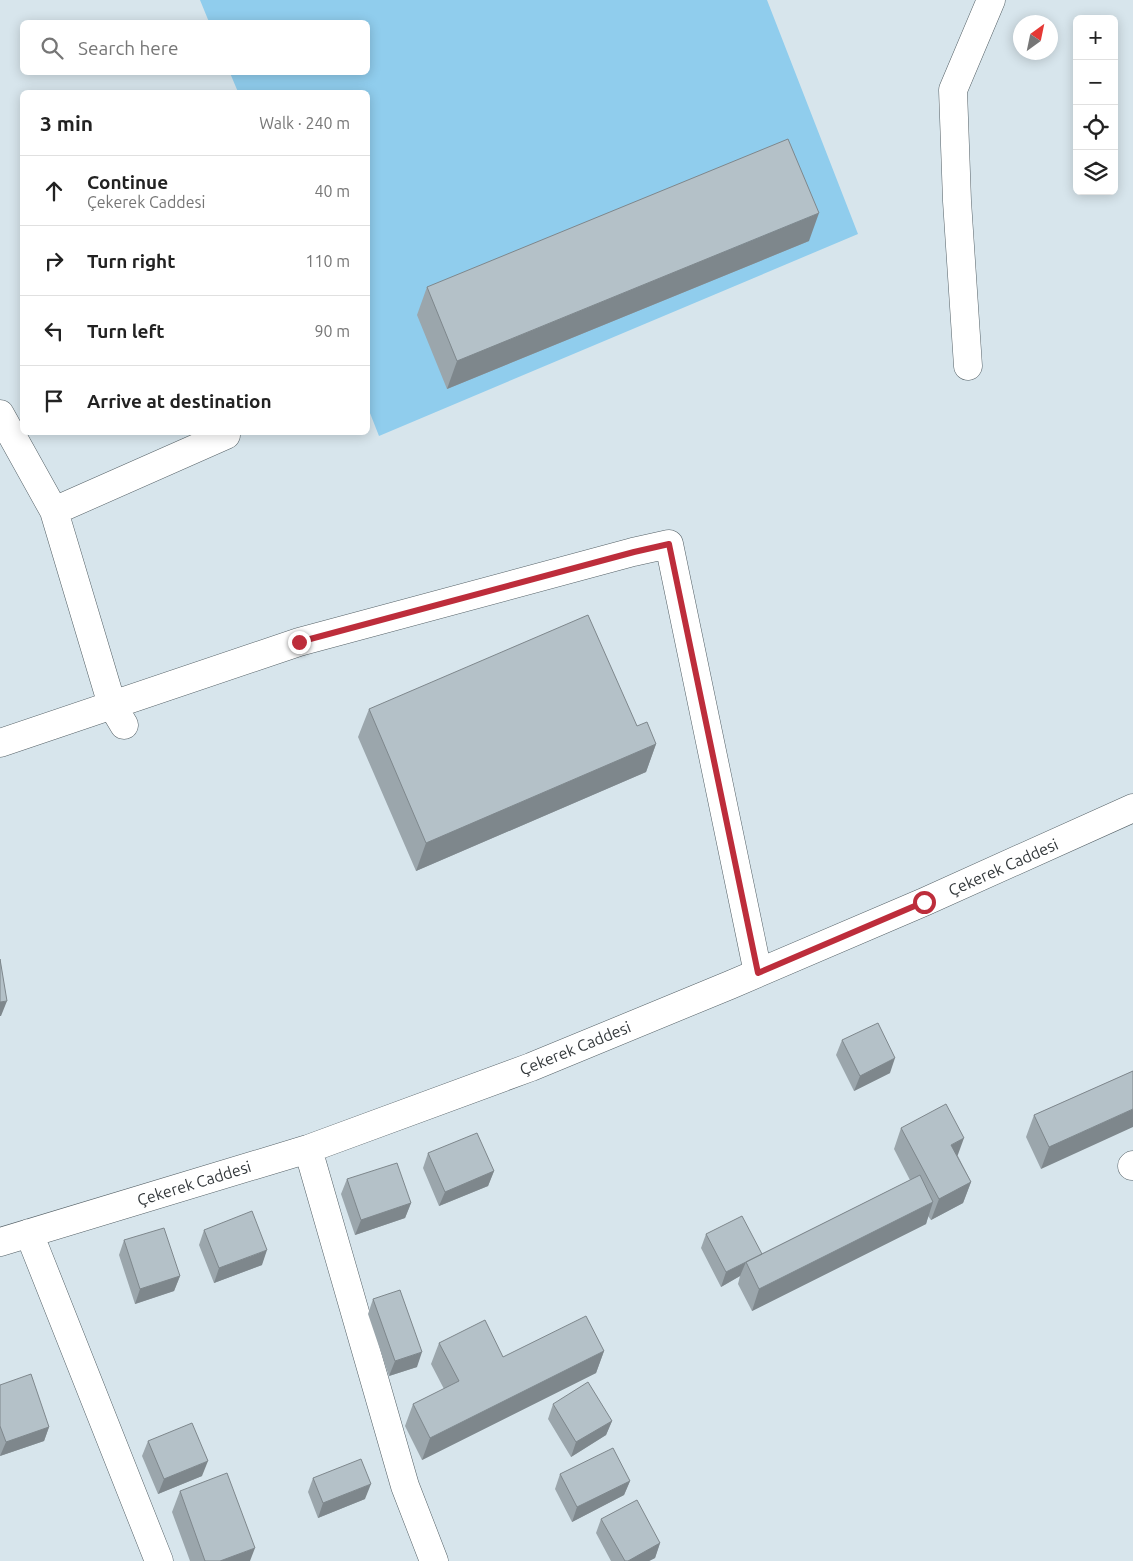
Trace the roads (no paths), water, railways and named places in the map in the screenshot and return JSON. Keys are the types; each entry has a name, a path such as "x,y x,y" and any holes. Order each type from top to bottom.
{"street":[{"path":"968,366 957,201 953,90 991,0"},
{"path":"0,414 54,511 118,715"},
{"path":"54,511 226,435"},
{"path":"0,743 118,715 299,642 669,544 758,973"},
{"name":"Çekerek Caddesi","path":"0,1242 308,1149 531,1067 924,902 1133,808"},
{"path":"308,1149 405,1486 434,1561"},
{"path":"29,1233 159,1561"}]}
